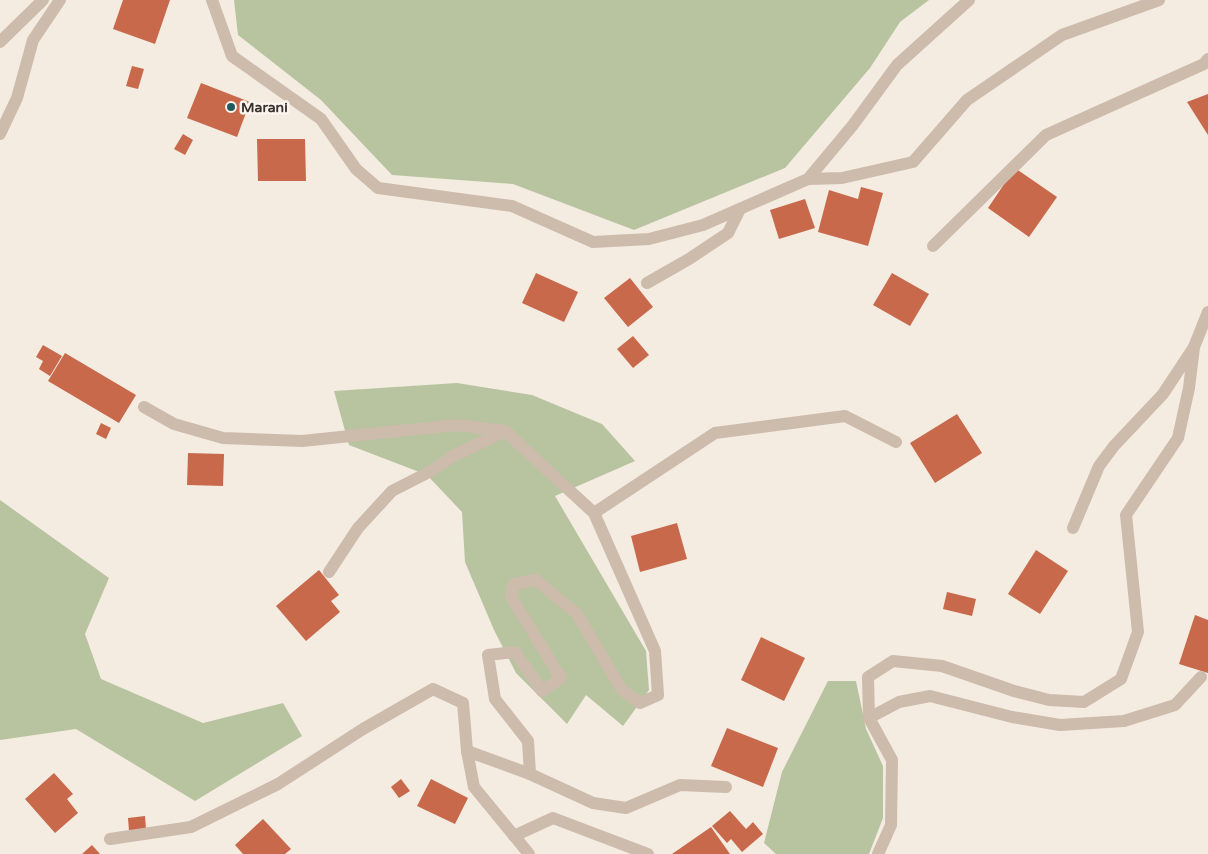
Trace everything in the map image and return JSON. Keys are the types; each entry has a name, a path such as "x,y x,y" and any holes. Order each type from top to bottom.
{"street":[{"path":"0,42 43,0"},
{"path":"0,134 17,98 33,40 60,0"},
{"path":"212,0 232,56 321,119 356,169 378,188 512,206 593,242 649,239 703,225 808,179 842,178 913,162 967,100 1062,35 1159,0"},
{"path":"808,179 897,65 969,0"},
{"path":"933,246 1046,135 1204,64 1208,59"},
{"path":"647,283 728,234 740,209"},
{"path":"1073,528 1099,466 1114,446 1163,394 1194,347 1208,312"},
{"path":"878,854 891,825 892,760 869,718 868,677 893,661 942,666 1014,691 1049,700 1084,702 1121,679 1138,632 1126,515 1178,438 1189,388 1194,347"},
{"path":"144,407 174,424 224,438 302,441 457,425 505,430 594,513 656,651 658,695 640,704 622,690 577,614 536,580 514,584 511,597 561,678 542,691 515,652 488,654 495,699 528,741 530,774"},
{"path":"594,513 715,433 845,416 896,442"},
{"path":"329,572 358,528 392,491 433,470 451,457 505,430"},
{"path":"869,718 899,702 930,696 1012,716 1060,725 1124,721 1175,704 1201,676"},
{"path":"110,839 191,827 278,784 362,729 433,689 463,703 467,751 474,787 529,854"},
{"path":"467,751 530,774 593,803 626,808 680,784 726,787"},
{"path":"514,836 553,818 648,854"}],"green space":[{"path":"234,0 929,0 900,22 870,68 785,168 634,230 513,184 392,175 321,100 238,35"},
{"path":"457,383 532,395 602,424 635,461 555,496 646,651 649,690 623,726 586,695 567,724 516,673 494,630 465,562 462,512 427,475 349,445 334,391"},
{"path":"0,500 109,578 85,634 101,679 203,723 283,703 302,736 195,801 76,729 0,740"},
{"path":"828,681 856,681 866,729 883,766 883,818 869,854 776,854 764,843 782,772"}],"building":[{"path":"123,0 170,0 155,44 113,29"},
{"path":"132,66 144,69 138,89 126,86"},
{"path":"201,83 250,102 237,137 187,118"},
{"path":"1208,94 1208,135 1187,102"},
{"path":"183,134 193,140 185,155 174,149"},
{"path":"257,139 305,139 306,181 258,181"},
{"path":"1015,168 1057,197 1029,237 988,208"},
{"path":"861,187 883,193 868,246 818,232 829,190 858,199"},
{"path":"805,199 815,228 779,239 770,210"},
{"path":"536,273 578,292 564,322 522,303"},
{"path":"892,273 929,294 910,326 873,305"},
{"path":"630,278 653,307 628,327 604,298"},
{"path":"633,336 649,355 633,368 617,349"},
{"path":"43,345 62,356 50,376 39,369 43,361 36,357"},
{"path":"65,353 136,395 119,423 48,381"},
{"path":"957,414 982,453 935,483 910,443"},
{"path":"101,423 111,428 106,439 96,434"},
{"path":"188,453 224,454 223,486 187,485"},
{"path":"677,523 687,559 640,572 631,536"},
{"path":"1036,550 1068,571 1040,614 1008,594"},
{"path":"319,570 339,595 331,601 340,612 306,641 276,606"},
{"path":"947,592 976,599 972,616 943,609"},
{"path":"1195,615 1208,620 1208,673 1179,664"},
{"path":"761,637 805,658 784,701 741,680"},
{"path":"727,728 778,748 763,787 711,766"},
{"path":"54,773 73,794 67,799 78,813 55,833 25,799"},
{"path":"401,779 410,791 399,798 391,787"},
{"path":"431,779 468,798 455,824 417,806"},
{"path":"730,811 746,829 753,822 763,834 742,852 731,839 727,843 712,826"},
{"path":"145,816 146,829 129,831 128,818"},
{"path":"263,819 291,849 285,854 243,854 235,845"},
{"path":"711,827 730,854 672,854"},
{"path":"92,845 100,854 82,854"}],"place":[{"name":"Marani","path":"231,107"}]}
